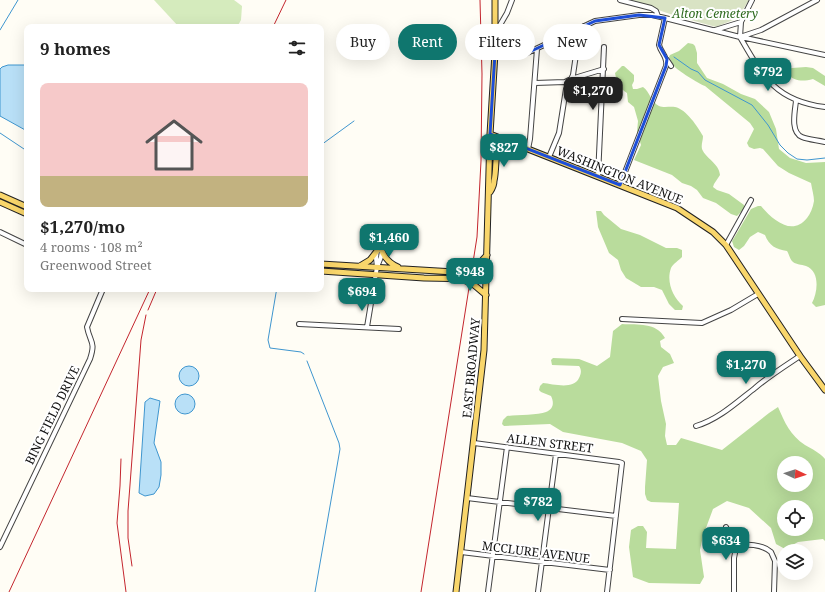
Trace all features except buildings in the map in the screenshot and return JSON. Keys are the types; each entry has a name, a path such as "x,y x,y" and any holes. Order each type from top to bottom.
{"main road":[{"name":"EAST BROADWAY","path":"495,0 495,24"},
{"name":"EAST BROADWAY","path":"456,592 484,350 490,134 495,60"},
{"name":"WASHINGTON AVENUE","path":"490,134 677,208 713,232 726,245 800,356 825,390"},
{"path":"489,197 495,180 495,161 500,151 504,148 511,147 528,149"},
{"path":"0,195 24,206"},
{"path":"0,202 24,213"},
{"path":"359,266 370,260 379,251 389,261 401,268"},
{"path":"461,272 478,266 487,254"},
{"path":"324,264 461,272 487,277"},
{"path":"324,271 462,279 487,277"},
{"path":"462,279 473,284 486,295"}],"street":[{"path":"501,24 512,0"},
{"path":"620,0 652,8 656,11 658,16"},
{"path":"752,0 741,22 740,37 767,80 781,92 796,100 825,107"},
{"path":"740,37 761,30 817,0"},
{"path":"588,24 595,21 618,18 646,15 658,16 740,37 825,55"},
{"path":"665,18 659,45 660,50 671,66"},
{"path":"715,30 741,22"},
{"path":"528,149 537,50 543,47"},
{"path":"598,176 604,47"},
{"path":"620,185 653,103 667,59"},
{"path":"550,157 559,133 566,89 574,70 575,60"},
{"path":"535,83 565,82 604,69"},
{"path":"796,100 794,125 797,133 802,137 823,142"},
{"path":"726,245 751,200"},
{"path":"0,232 24,244"},
{"path":"367,327 381,243"},
{"name":"BING FIELD DRIVE","path":"0,547 90,359 93,344 87,327 102,292"},
{"path":"622,319 702,323 731,310 758,294"},
{"path":"299,324 399,329"},
{"path":"696,426 706,423 729,409 756,387 800,356"},
{"name":"ALLEN STREET","path":"474,444 507,447 622,463 616,516"},
{"path":"488,592 507,447"},
{"path":"538,592 556,454"},
{"path":"467,498 616,516 608,592"},
{"path":"726,528 736,548 734,558 734,592"},
{"path":"736,548 741,546 763,547 771,552 775,561 774,592"},
{"name":"MCCLURE AVENUE","path":"461,552 610,570"}],"highlighted area":[{"path":"639,15 665,18 659,45 667,59 666,66 620,185 490,134 495,53 525,54 595,21"}],"green space":[{"path":"154,0 234,0 242,6 241,20 239,24 176,24"},
{"name":"Alton Cemetery","path":"629,0 749,0 742,11 733,20 716,27 673,15"},
{"path":"688,43 695,46 697,63 707,78 755,99 769,112 776,129 779,149 790,158 806,163 825,162 825,305 816,307 812,303 816,293 816,277 814,272 806,266 793,262 787,251 773,246 765,235 758,232 750,237 744,246 739,250 734,247 732,241 751,209 758,206 761,206 776,221 782,224 795,226 801,223 807,218 814,204 811,183 778,166 763,149 754,149 749,147 747,143 754,129 750,123 705,86 688,77 674,66 669,57 670,55 679,51"},
{"path":"622,66 634,75 632,85 633,89 643,87 656,104 661,107 679,108 695,123 703,136 702,149 719,171 720,175 713,187 729,194 744,205 744,209 737,216 731,214 716,203 703,198 697,190 682,183 672,175 634,160 641,145 637,132 638,121 634,107 628,102 627,93 617,83 615,73"},
{"path":"806,67 813,68 825,76 825,86 813,79 799,80 786,74 786,70"},
{"path":"596,211 601,211 621,229 640,235 666,248 677,248 682,250 682,257 671,268 669,279 673,294 683,306 682,310 675,310 669,304 662,290 654,287 641,287 626,278 621,270 618,260 609,253 598,227"},
{"path":"622,324 646,325 657,329 665,338 660,341 661,347 670,354 674,363 663,367 658,376 666,424 665,436 667,445 676,445 681,438 722,450 778,407 795,437 825,459 825,541 823,539 798,542 794,544 777,545 771,528 749,508 727,501 713,509 703,536 700,550 704,577 700,584 649,583 633,577 629,547 631,530 638,526 643,526 647,532 646,548 676,549 679,503 651,502 647,500 645,487 647,460 641,451 622,443 563,432 550,424 504,426 502,424 503,420 507,416 538,414 551,409 553,401 551,396 539,390 543,383 568,385 576,382 581,372 579,366 552,365 551,360 553,358 579,359 597,366 610,357 613,331"}],"water":[{"path":"8,65 24,65 24,129 0,116 0,69"},
{"path":"189,366 196,369 199,376 196,383 189,386 182,383 179,376 182,369"},
{"path":"185,394 192,397 195,404 192,411 185,414 178,411 175,404 178,397"},
{"path":"150,398 160,401 154,443 161,462 161,475 159,487 154,494 145,496 139,493 145,402"}],"waterway":[{"path":"0,30 18,0"},
{"path":"674,57 698,72 705,80 752,105 768,125 780,145 788,153 797,159 807,160 825,158"},
{"path":"324,143 354,121"},
{"path":"0,133 24,149"},
{"path":"276,292 268,340 270,348 301,352 304,354"},
{"path":"307,361 340,449 315,592"}],"railway":[{"path":"274,24 286,0"},
{"path":"421,592 477,237 481,161 482,74 480,0"},
{"path":"9,592 149,292"},
{"path":"148,310 156,292"},
{"path":"132,566 128,538 128,511 141,340 146,315"},
{"path":"121,459 117,523 126,592"}]}
